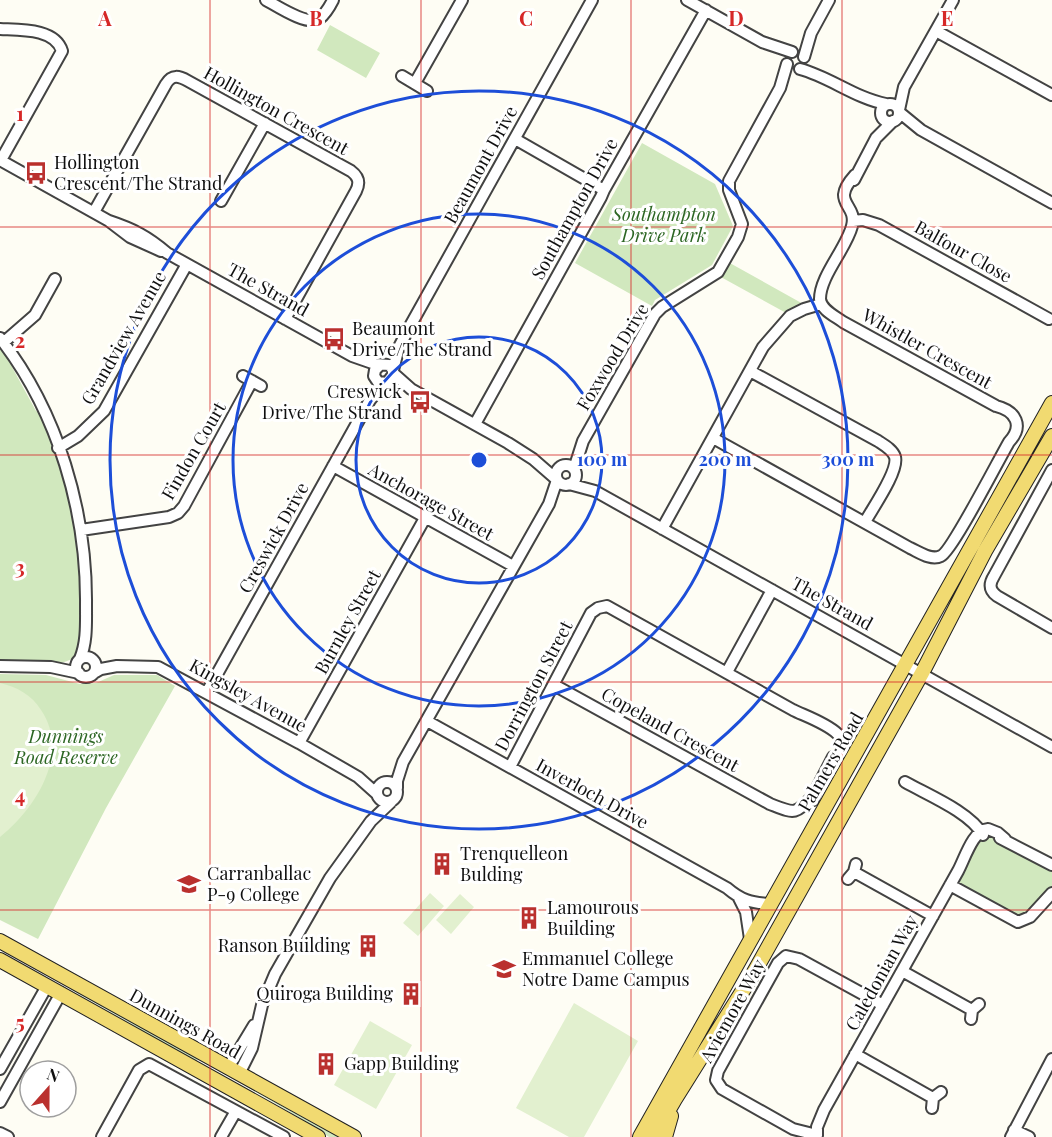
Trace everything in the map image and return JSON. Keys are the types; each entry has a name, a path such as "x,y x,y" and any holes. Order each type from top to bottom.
{"main road":[{"name":"Palmers Road","path":"640,1137 1052,403"},
{"name":"Palmers Road","path":"653,1137 752,976 922,673 985,551 1052,436"},
{"name":"Dunnings Road","path":"0,941 354,1137"},
{"name":"Dunnings Road","path":"0,960 318,1137"},
{"path":"47,986 57,972"},
{"path":"61,993 69,980"},
{"path":"225,1085 234,1071"},
{"path":"665,1137 675,1099"}],"street":[{"path":"266,0 309,21 317,20 332,2"},
{"path":"415,83 462,0"},
{"name":"Beaumont Drive","path":"385,377 399,347 592,0"},
{"path":"687,0 864,98 867,103 884,109 895,105 897,116 1052,203"},
{"name":"Foxwood Drive","path":"562,465 583,441 655,314 662,307 718,272 738,237 742,224 729,190 729,181 829,0"},
{"path":"876,138 884,109 904,87 953,0"},
{"name":"Southampton Drive","path":"475,424 604,189 706,10"},
{"path":"0,29 38,32 58,43 62,51 1,160"},
{"path":"936,31 1052,95"},
{"name":"Hollington Crescent","path":"94,212 166,84 172,77 177,76 351,171 357,176 359,182 356,191 285,319"},
{"path":"402,76 427,91"},
{"path":"662,529 764,347 786,320 795,313 819,304 817,292 845,245 856,220 845,204 843,194 846,186 855,175 876,138 897,116 904,87"},
{"path":"884,109 886,121 897,116"},
{"path":"221,201 265,123"},
{"path":"515,139 604,189"},
{"name":"The Strand","path":"1,160 109,221 136,230 167,253 352,356 385,377 475,424 533,459 562,482 595,492 1052,747"},
{"name":"Balfour Close","path":"856,220 874,223 885,228 1049,319"},
{"name":"Grandview Avenue","path":"58,448 78,436 104,411 187,264"},
{"path":"55,279 34,315 2,340 37,398 71,487 81,530 86,580 85,659"},
{"name":"Whistler Crescent","path":"712,438 910,548 926,562 939,564 951,555 958,534 1009,442 1013,424 996,406 843,322 824,314 819,304"},
{"name":"Beaumont Drive","path":"381,365 399,347"},
{"name":"The Strand","path":"352,356 388,366 385,377"},
{"path":"750,371 878,440 892,445 899,453 900,465 865,522"},
{"name":"Creswick Drive","path":"207,692 385,377"},
{"name":"Findon Court","path":"81,530 169,517 178,513 184,506 252,381"},
{"name":"Foxwood Drive","path":"575,470 583,441"},
{"name":"The Strand","path":"533,459 551,465 562,465"},
{"path":"234,1071 257,1021 271,983 324,887 371,821 397,796 396,781 403,762 562,482 574,480 575,470 570,465 562,465 556,470 562,482"},
{"name":"Anchorage Street","path":"333,466 513,566"},
{"name":"The Strand","path":"575,470 595,492"},
{"path":"1052,470 992,580 992,591 997,596 1052,628"},
{"name":"Burnley Street","path":"299,743 425,518"},
{"path":"727,672 772,590"},
{"name":"Copeland Crescent","path":"554,685 770,804 788,811 797,811 814,795 832,762 837,745 835,738 819,723 612,607 603,609"},
{"name":"Dorrington Street","path":"510,767 588,620 594,610 603,609"},
{"path":"85,659 96,665 93,673 86,677 79,673 76,666 85,659"},
{"name":"Kingsley Avenue","path":"51,667 85,659 117,666 158,667 358,777 377,795"},
{"name":"Kingsley Avenue","path":"0,666 51,667 79,673"},
{"name":"Kingsley Avenue","path":"93,673 117,666"},
{"name":"Inverloch Drive","path":"427,721 716,882 739,898 770,904"},
{"path":"371,821 378,789 403,762"},
{"name":"Kingsley Avenue","path":"358,777 383,783"},
{"path":"904,781 966,817 982,832 984,829 993,830 1052,865"},
{"path":"383,783 392,783 397,788"},
{"path":"377,795 382,801 391,802"},
{"name":"Caledonian Way","path":"815,1136 814,1124 933,916 969,851 974,837 982,832"},
{"path":"853,872 933,916"},
{"path":"950,885 1018,922 1030,917 1052,893"},
{"path":"739,898 746,912 750,939"},
{"name":"Aviemore Way","path":"815,1136 794,1129 722,1089 716,1080 718,1071 778,963 786,956 799,959 883,1005"},
{"path":"902,971 974,1011"},
{"path":"0,1069 47,986"},
{"path":"0,1102 61,993"},
{"path":"855,1054 935,1099"},
{"path":"1029,1137 1012,1133 1052,1059"},
{"path":"102,1137 139,1070 149,1064 284,1137"},
{"path":"221,1137 236,1110"},
{"path":"0,1132 8,1137"}],"green space":[{"path":"330,25 380,53 366,78 317,50"},
{"name":"Southampton Drive Park","path":"642,143 715,184 733,226 712,265 655,300 652,306 575,263"},
{"path":"728,262 805,305 788,314 719,276"},
{"path":"0,344 36,411 39,412 49,435 72,510 83,588 82,629 78,655 60,663 40,665 0,661"},
{"name":"Dunnings Road Reserve","path":"0,674 46,675 80,684 96,683 114,675 157,675 175,686 106,808 38,939 0,920"},
{"path":"0,683 24,692 33,700 49,727 52,744 45,780 25,812 0,837"},
{"path":"990,836 1052,870 1052,888 1029,914 1020,918 960,885 964,868 974,848 981,839"},
{"path":"430,893 444,906 418,936 403,923"},
{"path":"460,894 474,907 451,934 436,920"},
{"path":"71,986 199,1057 195,1064 132,1024 70,989"},
{"path":"574,1003 638,1041 584,1137 569,1137 516,1108"},
{"path":"370,1021 412,1045 376,1109 334,1085"},
{"path":"242,1082 342,1137 329,1137"}],"place":[{"name":"Hollington Crescent/The Strand","path":"36,173"},
{"name":"Beaumont Drive/The Strand","path":"334,339"},
{"name":"Creswick Drive/The Strand","path":"420,402"},
{"name":"Trenquelleon Bulding","path":"442,864"},
{"name":"Carranballac P-9 College","path":"189,884"},
{"name":"Lamourous Building","path":"529,918"},
{"name":"Ranson Building","path":"368,946"},
{"name":"Emmanuel College Notre Dame Campus","path":"504,969"},
{"name":"Quiroga Building","path":"411,994"},
{"name":"Gapp Building","path":"326,1064"}]}
